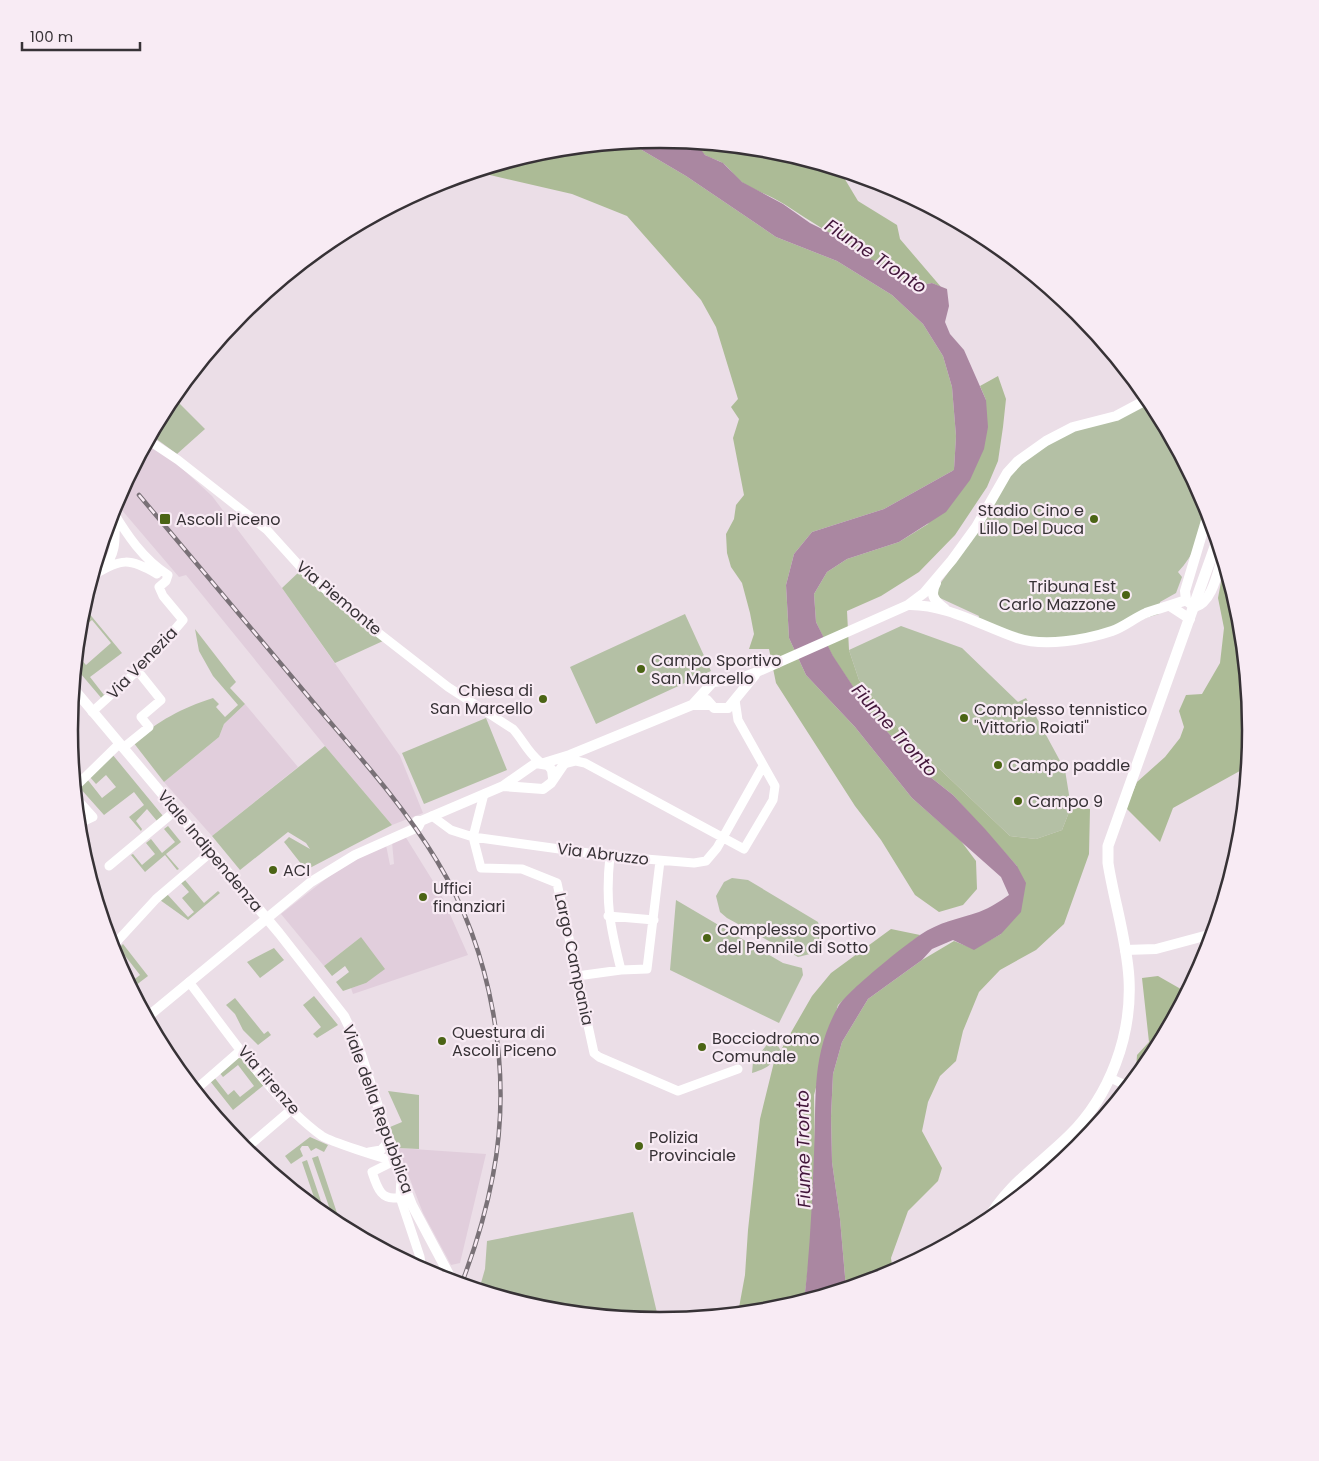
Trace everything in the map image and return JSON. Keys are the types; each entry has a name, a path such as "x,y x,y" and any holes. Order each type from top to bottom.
{"main road":[{"path":"998,1203 1012,1186 1070,1135 1099,1100 1110,1078 1122,1040 1129,1007 1129,978 1108,863 1108,846 1190,619 1190,603 1213,549"}],"street":[{"path":"948,612 933,598 932,591 938,579 976,527 1007,473 1018,461 1046,441 1073,427 1116,416 1140,403"},
{"name":"Via Piemonte","path":"153,443 178,460 266,530 305,572 369,625 448,687 513,729 521,738 530,754 542,762"},
{"path":"114,527 115,547 118,558 127,561 162,584 168,575 154,566 134,544 118,519"},
{"path":"1190,603 1185,591 1204,526"},
{"path":"100,571 109,562 115,547 126,540 134,544"},
{"path":"99,573 111,565 127,561 136,554 134,544"},
{"path":"906,606 926,606 948,612 1019,639 1059,642 1088,638 1113,630 1145,614 1170,606 1190,603 1202,605 1207,598 1218,568"},
{"path":"692,705 713,682 739,679 757,672 906,606 938,579"},
{"name":"Via Venezia","path":"92,712 137,670 183,620 163,596 162,584"},
{"path":"1170,606 1190,619"},
{"path":"80,783 121,746 149,727 141,718 161,700 137,670"},
{"path":"723,710 730,706 757,672"},
{"path":"567,759 585,763 744,850 773,800 774,786 738,720 734,687 725,680"},
{"path":"707,689 706,698 710,705"},
{"name":"Viale Indipendenza","path":"79,695 266,918 344,1016"},
{"path":"151,1014 266,918 331,869 415,821 421,821 503,786 528,768 542,762 567,759 692,705 710,705 723,710 738,720"},
{"path":"530,754 527,781 535,789"},
{"path":"503,786 535,789 547,787 567,759"},
{"path":"542,762 552,770 553,778"},
{"path":"723,838 763,766"},
{"path":"472,837 484,794"},
{"path":"82,805 93,817 85,821"},
{"path":"109,866 176,811"},
{"name":"Via Abruzzo","path":"432,816 451,830 472,837 660,861 694,863 706,861 723,838"},
{"name":"Largo Campania","path":"472,837 481,868 522,869 557,883 594,1053 602,1059 678,1091 738,1069"},
{"path":"117,941 156,898 211,852"},
{"path":"610,856 606,886 608,916 621,970"},
{"path":"577,976 621,970 647,969 660,861"},
{"path":"608,916 654,920"},
{"path":"1124,950 1156,949 1204,936"},
{"name":"Via Firenze","path":"189,982 241,1050 292,1109 324,1137 372,1156 394,1161"},
{"name":"Viale della Repubblica","path":"344,1016 358,1045 394,1161 412,1205 448,1272"},
{"path":"199,1086 241,1050"},
{"path":"1110,1078 1122,1083"},
{"path":"251,1144 292,1109"},
{"path":"388,1142 372,1156 372,1172 377,1187 383,1196 389,1199 400,1196"},
{"path":"372,1172 394,1161"},
{"path":"401,1178 400,1196 421,1260"}],"shaded area":[{"path":"640,149 701,150 705,155 723,163 742,182 832,234 848,247 884,266 912,287 932,283 947,289 949,306 945,322 950,334 964,350 986,400 988,427 984,449 970,480 946,512 899,542 847,559 827,572 814,594 816,622 833,656 872,715 924,772 953,795 1017,866 1026,883 1021,912 1001,934 974,950 953,940 932,949 922,960 868,999 842,1042 833,1074 831,1116 832,1162 840,1219 846,1282 805,1294 819,1061 829,1025 838,1007 852,991 889,958 920,935 941,924 983,910 1009,895 1001,877 912,798 855,727 806,675 789,638 786,585 794,554 812,532 884,509 954,470 956,436 952,387 943,356 923,324 892,295 837,261 776,237 686,176"},
{"path":"151,446 175,462 212,496 282,588 400,756 423,813 392,825 186,575 179,577 121,510"},
{"path":"245,704 298,767 212,836 164,782 219,737 224,724"},
{"path":"405,836 441,894 468,955 353,994 351,988 366,983 361,937 324,966 281,914 341,867 386,845 390,865 394,864 392,842"},
{"path":"398,1148 486,1154 460,1263 451,1265 423,1213"}],"green space":[{"path":"640,149 686,176 776,237 837,261 892,295 923,324 943,356 952,387 956,436 954,470 884,509 812,532 794,554 786,585 789,638 806,675 855,727 912,798 961,841 976,861 977,889 963,905 939,912 915,895 881,840 855,806 776,683 769,649 749,649 754,634 750,613 742,583 731,567 727,553 726,534 734,519 736,505 744,495 733,438 739,419 731,407 738,399 716,327 701,300 627,216 572,194 487,174 509,168 584,153"},
{"path":"699,150 735,153 773,160 844,178 858,201 897,225 900,239 941,287 932,283 912,287 784,204 743,183 720,161 707,156"},
{"path":"998,376 1006,399 998,461 987,487 955,535 919,572 881,596 847,611 849,650 859,680 904,735 1010,836 1036,839 1062,830 1071,807 1090,809 1089,854 1064,924 1036,950 1000,970 979,992 963,1031 956,1061 940,1076 928,1102 922,1131 942,1168 938,1181 908,1211 891,1258 892,1264 846,1282 840,1219 832,1162 831,1116 833,1074 842,1042 868,999 922,960 954,941 974,949 1001,934 1017,866 953,795 924,772 872,715 833,657 816,622 814,594 827,572 847,559 899,542 928,524 986,400 980,386"},
{"path":"179,403 205,429 177,454 155,438"},
{"name":"Stadio Cino e Lillo Del Duca","path":"1143,407 1164,440 1202,522 1195,547 1178,572 1182,577 1176,593 1160,602 1159,614 1059,645 976,625 979,616 940,598 937,588 981,527 1006,481 1025,459 1070,432"},
{"path":"300,571 383,641 335,663 282,588"},
{"path":"1222,579 1237,655 1242,730 1240,771 1173,808 1160,842 1126,808 1137,782 1165,757 1180,738 1184,727 1179,711 1186,695 1202,694 1220,663 1224,628 1218,598"},
{"path":"90,614 122,653 90,677 104,695 113,688 103,700 81,673 82,660 86,665 111,643 92,620 88,623"},
{"name":"Campo Sportivo San Marcello","path":"685,614 711,671 596,724 570,667"},
{"name":"Complesso tennistico \"Vittorio Roiati\"","path":"901,626 962,648 1018,702 1026,698 1065,770 1071,807 1062,830 1036,839 1010,836 904,735 859,680 849,650"},
{"path":"195,629 236,682 230,688 245,704 224,724 219,737 164,782 133,742 171,716 201,702 213,698 219,704 216,707 225,717 238,705 213,676 199,651"},
{"path":"486,718 507,770 424,804 402,753"},
{"path":"325,746 392,825 306,870 284,842 289,837 310,849 306,843 288,832 240,870 212,836"},
{"path":"112,754 163,816 157,821 147,809 136,821 142,829 141,831 129,817 144,805 134,792 104,815 81,789 80,786 87,779 102,798 116,787 106,775 96,784 89,776"},
{"path":"168,826 181,842 166,854 179,869 177,870 165,855 145,872 131,855 133,854 142,865 155,854 146,843 151,839 162,853 175,842 164,829"},
{"path":"732,878 748,880 818,922 822,938 820,946 814,953 798,957 727,918 720,912 716,896 724,882"},
{"path":"185,880 204,903 218,891 220,893 188,920 160,900 167,894 188,917 194,912 182,898 189,892 181,883"},
{"name":"Complesso sportivo del Pennile di Sotto","path":"676,900 783,963 802,968 803,975 779,1023 670,970"},
{"path":"891,929 920,935 874,972 838,1005 814,1095 815,1149 811,1244 805,1294 739,1307 745,1275 760,1119 774,1062 812,996 831,973"},
{"path":"361,937 385,969 366,983 343,991 336,982 349,972 345,966 332,976 324,966"},
{"path":"123,944 148,976 137,985 134,979 140,975 120,947"},
{"path":"274,948 284,960 260,978 247,962"},
{"path":"1158,976 1181,989 1164,1022 1136,1063 1137,1055 1149,1042 1142,978"},
{"path":"314,996 338,1025 317,1038 313,1034 321,1027 303,1005"},
{"path":"235,998 264,1034 268,1031 271,1035 258,1045 243,1030 235,1014 226,1005"},
{"path":"773,1037 781,1051 769,1065 762,1070 752,1073 753,1062"},
{"path":"240,1054 264,1085 233,1110 210,1081 214,1077 228,1095 234,1090 240,1097 254,1086 238,1065 223,1077 219,1072"},
{"path":"388,1091 419,1095 419,1149 398,1148 390,1127 402,1122"},
{"path":"310,1137 328,1145 324,1152 316,1148 311,1151 308,1146 302,1146 300,1149 303,1156 291,1164 285,1156"},
{"path":"318,1156 338,1215 330,1210 312,1158"},
{"path":"307,1160 322,1204 314,1199 302,1162"},
{"path":"633,1212 657,1312 584,1308 509,1293 481,1285 485,1269 487,1241"}],"railway":[{"path":"139,495 394,799 437,861 456,896 472,933 484,972 493,1013 499,1054 500,1095 499,1135 493,1175 480,1230 463,1279"}],"place":[{"name":"Ascoli Piceno","path":"165,519"},
{"name":"Stadio Cino e Lillo Del Duca","path":"1094,519"},
{"name":"Tribuna Est Carlo Mazzone","path":"1126,595"},
{"name":"Campo Sportivo San Marcello","path":"641,669"},
{"name":"Chiesa di San Marcello","path":"543,699"},
{"name":"Complesso tennistico \"Vittorio Roiati\"","path":"964,718"},
{"name":"Campo paddle","path":"998,765"},
{"name":"Campo 9","path":"1018,801"},
{"name":"ACI","path":"273,870"},
{"name":"Uffici finanziari","path":"423,897"},
{"name":"Complesso sportivo del Pennile di Sotto","path":"707,938"},
{"name":"Questura di Ascoli Piceno","path":"442,1041"},
{"name":"Bocciodromo Comunale","path":"702,1047"},
{"name":"Polizia Provinciale","path":"639,1146"}],"water label":[{"name":"Fiume Tronto","path":"876,256"},
{"name":"Fiume Tronto","path":"895,730"},
{"name":"Fiume Tronto","path":"803,1149"}]}
